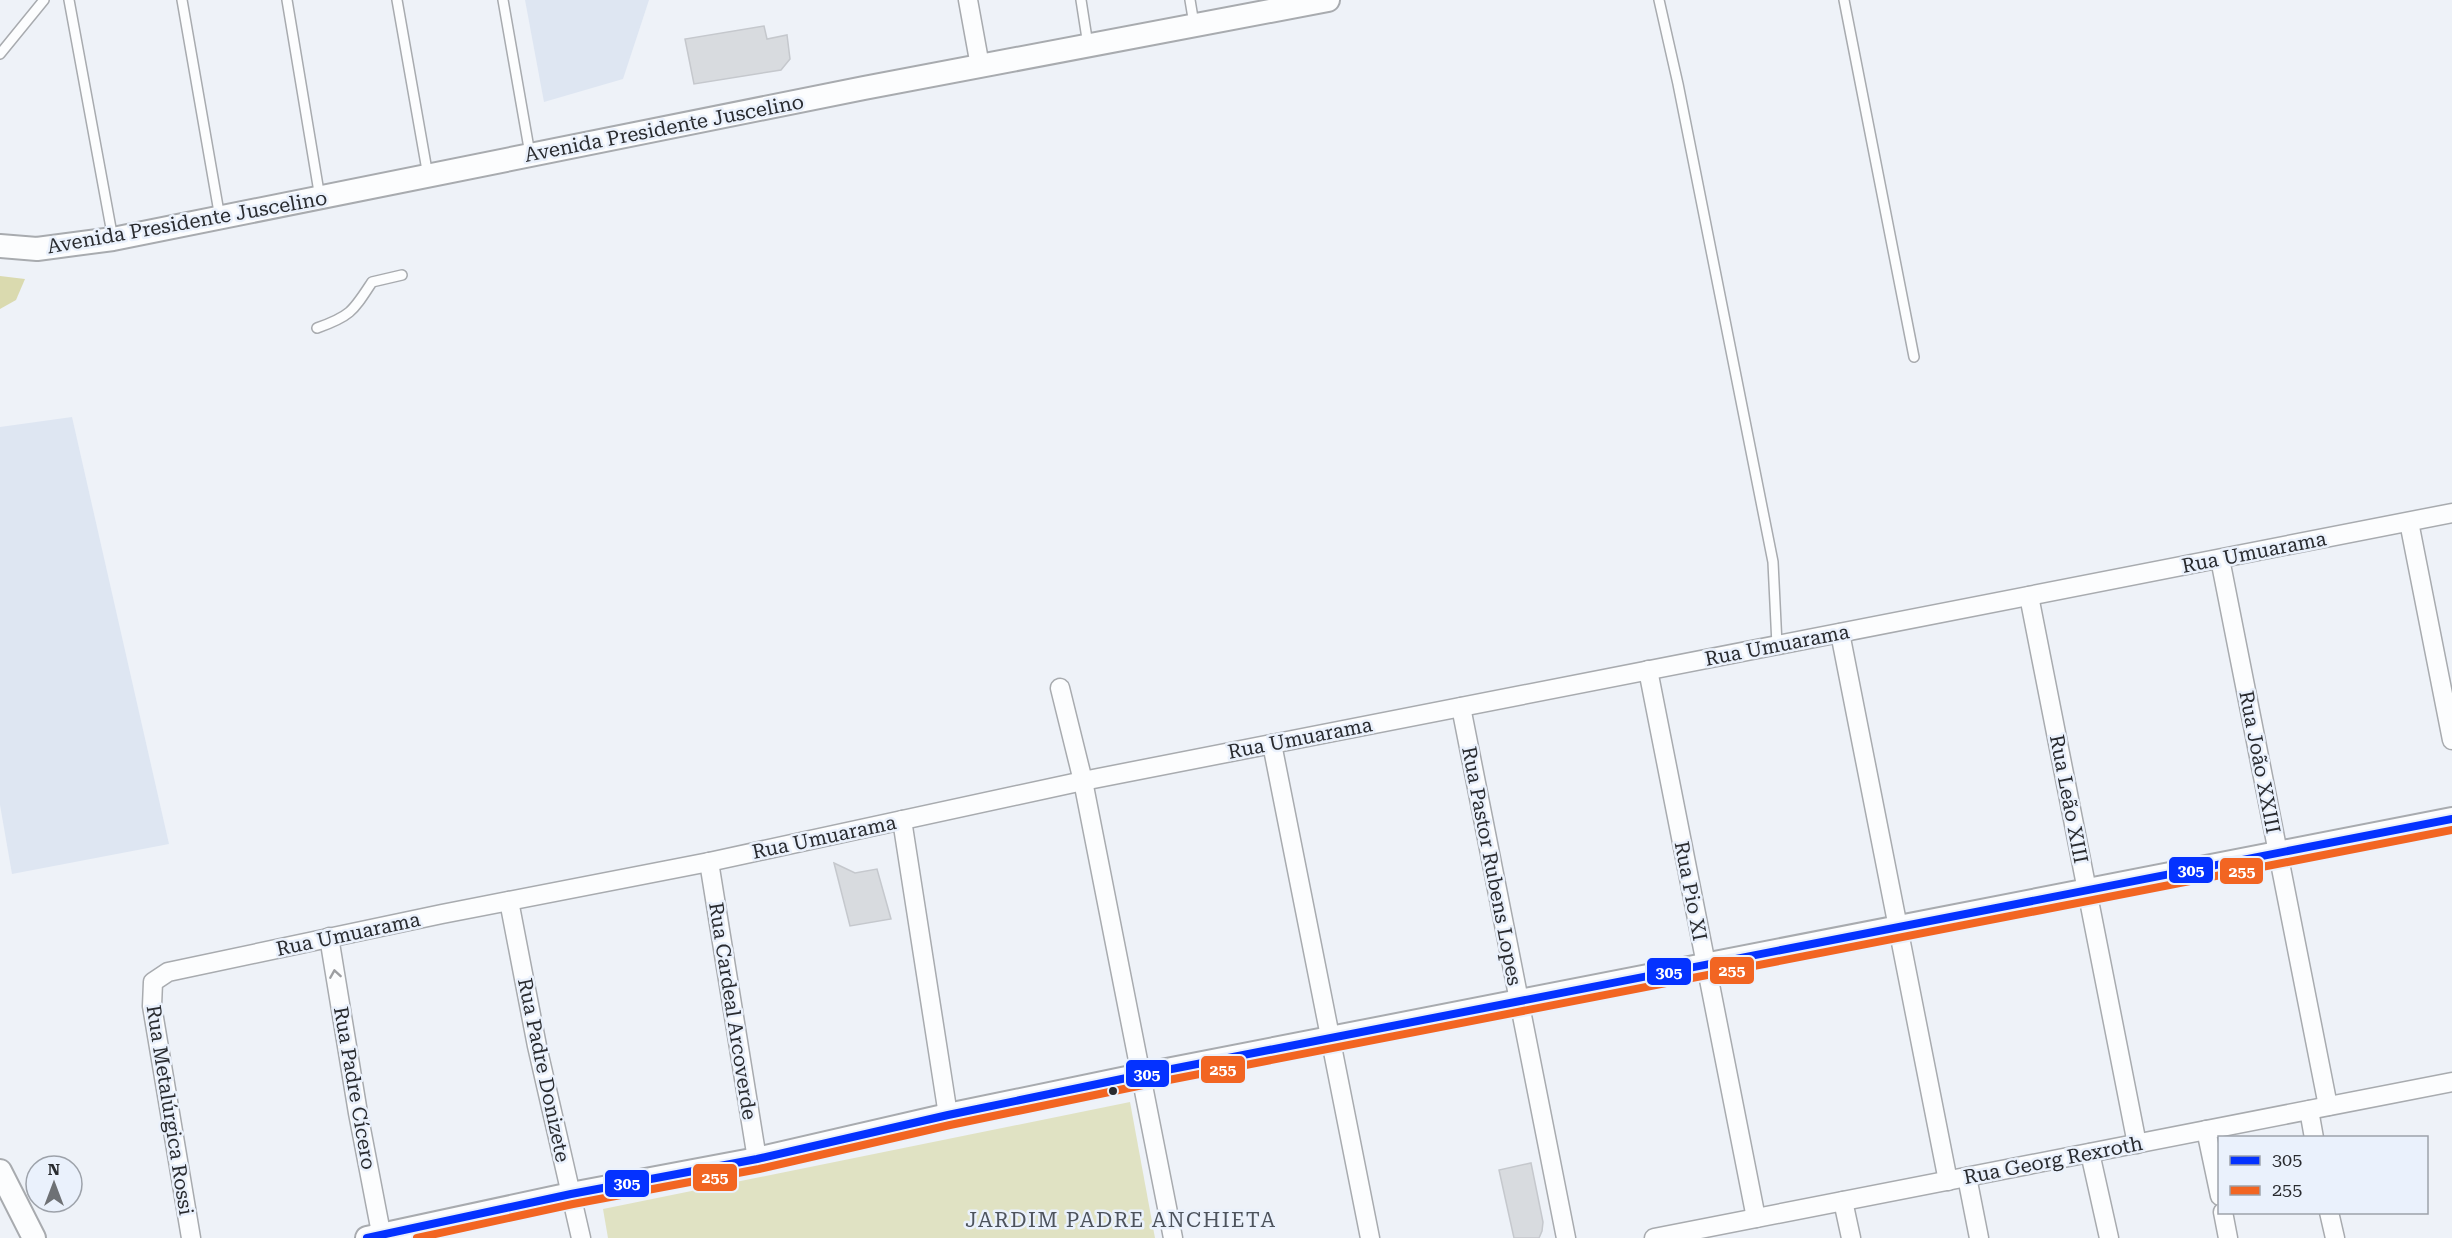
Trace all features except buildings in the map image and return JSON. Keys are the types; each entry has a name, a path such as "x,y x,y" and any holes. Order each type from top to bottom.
{"street":[{"path":"968,0 980,66"},
{"name":"Avenida Presidente Juscelino","path":"0,246 37,249 113,239 980,66 1194,26 1283,4 1328,0"},
{"name":"Rua Umuarama","path":"153,982 168,972 709,862 1083,781 2452,513"},
{"path":"2409,522 2452,740"},
{"name":"Rua João XXIII","path":"2220,559 2328,1106"},
{"name":"Rua Leão XIII","path":"2029,596 2138,1144"},
{"path":"1840,633 1948,1181"},
{"name":"Rua Pio XI","path":"1648,670 1756,1218"},
{"path":"1060,688 1083,781 1173,1238"},
{"name":"Rua Pastor Rubens Lopes","path":"1461,706 1566,1238"},
{"path":"1272,744 1370,1238"},
{"path":"377,1237 571,1194 758,1160 948,1115 1141,1076 2452,819"},
{"path":"902,820 948,1115"},
{"name":"Rua Cardeal Arcoverde","path":"709,862 758,1160"},
{"name":"Rua Padre Donizete","path":"509,901 537,1046 580,1238"},
{"name":"Rua Padre Cícero","path":"329,938 377,1237"},
{"name":"Rua Metalúrgica Rossi","path":"153,982 152,1006 191,1238"},
{"name":"Rua Georg Rexroth","path":"1654,1238 1722,1231 1756,1218 2452,1082"},
{"path":"2308,1110 2314,1136"},
{"path":"2206,1130 2218,1187"},
{"path":"2090,1153 2109,1238"},
{"path":"0,1171 34,1238"},
{"path":"1967,1177 1979,1238"},
{"path":"1843,1201 1851,1238"},
{"path":"2223,1214 2228,1238"},
{"path":"2329,1214 2334,1238"}],"lane":[{"path":"0,54 44,0"},
{"path":"69,0 113,239"},
{"path":"182,0 220,218"},
{"path":"287,0 320,198"},
{"path":"397,0 428,176"},
{"path":"503,0 530,156"},
{"path":"1081,0 1088,45"},
{"path":"1190,0 1194,26"},
{"path":"1659,0 1678,84 1773,562 1777,645"},
{"path":"1844,0 1914,357"},
{"path":"317,328 341,320 352,312 372,282 402,275"}],"shaded area":[{"path":"525,0 649,0 623,79 544,102"},
{"path":"72,417 169,844 12,874 0,805 0,427"}],"green space":[{"path":"0,276 25,279 16,300 0,309"},
{"path":"1130,1102 1155,1238 608,1238 603,1209"}],"transit line":[{"name":"305","path":"367,1238 571,1194 757,1159 948,1115 1141,1075 2452,819"},
{"name":"255","path":"417,1238 573,1204 759,1169 950,1125 1143,1085 2452,830"}],"district":[{"name":"JARDIM PADRE ANCHIETA","path":"1121,1220"}]}
